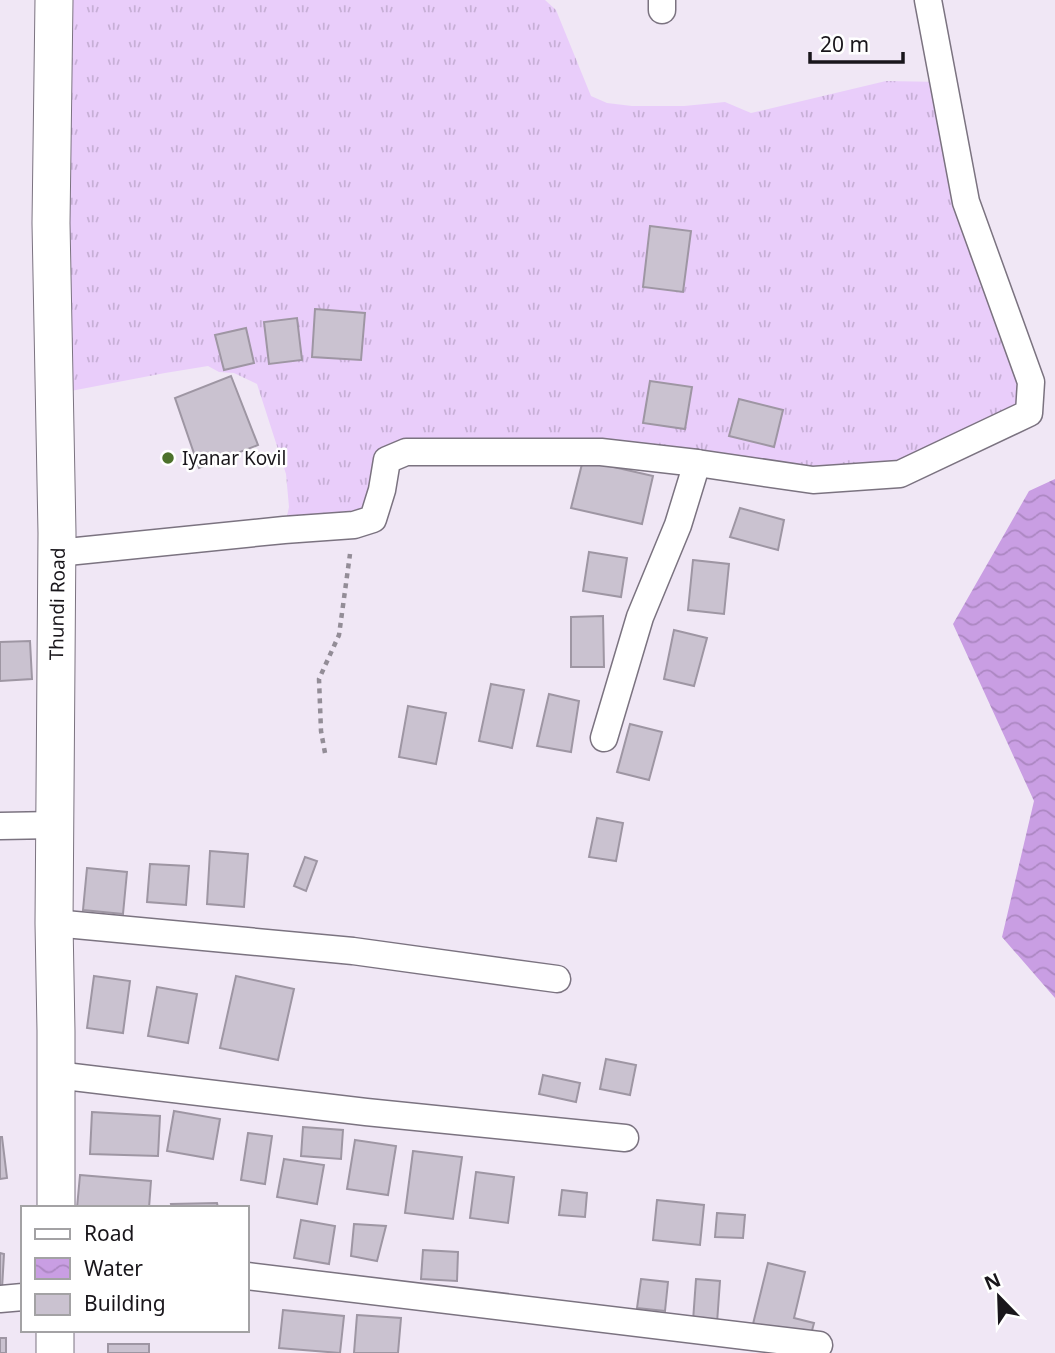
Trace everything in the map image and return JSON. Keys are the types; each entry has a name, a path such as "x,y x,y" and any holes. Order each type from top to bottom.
{"main road":[{"name":"Thundi Road","path":"54,0 51,223 57,553 55,1206"},
{"path":"55,1332 55,1353"}],"street":[{"path":"57,553 354,525 373,519 383,490 387,460 406,452 601,452 813,480 900,474 1029,413 1031,383 966,202 929,0"},
{"path":"604,738 640,617 678,525 697,463"},
{"path":"0,826 55,825"},
{"path":"54,923 353,951 557,979"},
{"path":"56,1075 366,1112 625,1139"},
{"path":"248,1276 819,1345"},
{"path":"0,1299 21,1297"}],"path":[{"path":"325,753 321,732 319,679 339,635 354,525"}],"green space":[{"path":"54,0 545,0 556,10 591,96 607,103 632,106 684,106 725,102 751,113 886,81 943,82 1029,413 900,474 406,452 373,519 284,530 289,507 286,474 257,384 234,373 219,372 208,366 55,394"}],"water":[{"path":"1055,479 1055,998 1002,937 1034,801 953,624 1029,491"}],"building":[{"path":"650,226 691,231 683,292 643,287"},
{"path":"315,309 365,313 361,360 312,357"},
{"path":"297,318 302,360 269,364 264,322"},
{"path":"246,328 254,363 224,370 215,335"},
{"path":"231,376 258,445 199,468 175,398"},
{"path":"650,381 692,387 685,429 643,423"},
{"path":"739,399 783,410 774,447 729,436"},
{"path":"583,460 653,476 642,524 571,508"},
{"path":"740,508 784,520 778,550 730,537"},
{"path":"589,552 627,558 621,597 583,591"},
{"path":"693,560 729,564 724,614 688,610"},
{"path":"603,616 604,667 571,667 571,617"},
{"path":"674,630 707,638 694,686 664,679"},
{"path":"30,641 32,679 0,681 0,642"},
{"path":"491,684 524,690 512,748 479,741"},
{"path":"549,694 579,701 571,752 537,746"},
{"path":"408,706 446,713 436,764 399,757"},
{"path":"630,724 662,732 649,780 617,772"},
{"path":"597,818 623,823 616,861 589,857"},
{"path":"210,851 248,854 244,907 207,904"},
{"path":"305,857 317,861 306,891 294,886"},
{"path":"150,864 189,866 186,905 147,902"},
{"path":"87,868 127,872 123,914 83,910"},
{"path":"94,976 130,981 123,1033 87,1028"},
{"path":"236,976 294,989 278,1060 220,1048"},
{"path":"157,987 197,994 188,1043 148,1036"},
{"path":"606,1059 636,1065 630,1095 600,1089"},
{"path":"543,1075 580,1083 576,1102 539,1094"},
{"path":"174,1111 220,1119 213,1159 167,1151"},
{"path":"92,1112 160,1116 158,1156 90,1154"},
{"path":"303,1127 343,1130 341,1159 301,1156"},
{"path":"248,1133 272,1136 265,1184 241,1180"},
{"path":"0,1137 7,1178 0,1179"},
{"path":"355,1140 396,1146 388,1195 347,1189"},
{"path":"413,1151 462,1157 453,1219 405,1213"},
{"path":"284,1159 324,1165 317,1204 277,1197"},
{"path":"476,1172 514,1177 508,1223 470,1218"},
{"path":"80,1175 151,1181 149,1206 77,1206"},
{"path":"562,1190 587,1193 585,1217 559,1215"},
{"path":"657,1200 704,1205 700,1245 653,1240"},
{"path":"217,1203 218,1206 172,1206"},
{"path":"717,1213 745,1215 743,1238 715,1237"},
{"path":"301,1220 335,1226 329,1264 294,1258"},
{"path":"354,1224 386,1226 377,1261 351,1256"},
{"path":"423,1250 458,1252 457,1281 421,1279"},
{"path":"0,1253 4,1254 2,1289 0,1289"},
{"path":"768,1263 805,1272 794,1318 814,1323 810,1338 753,1324"},
{"path":"641,1279 668,1282 665,1311 637,1308"},
{"path":"696,1279 720,1281 717,1323 693,1321"},
{"path":"283,1310 344,1316 340,1353 279,1348"},
{"path":"357,1315 401,1318 398,1353 354,1353"},
{"path":"0,1338 6,1338 6,1353 0,1353"},
{"path":"108,1344 149,1344 149,1353 108,1353"}],"place":[{"name":"Iyanar Kovil","path":"168,458"}]}
